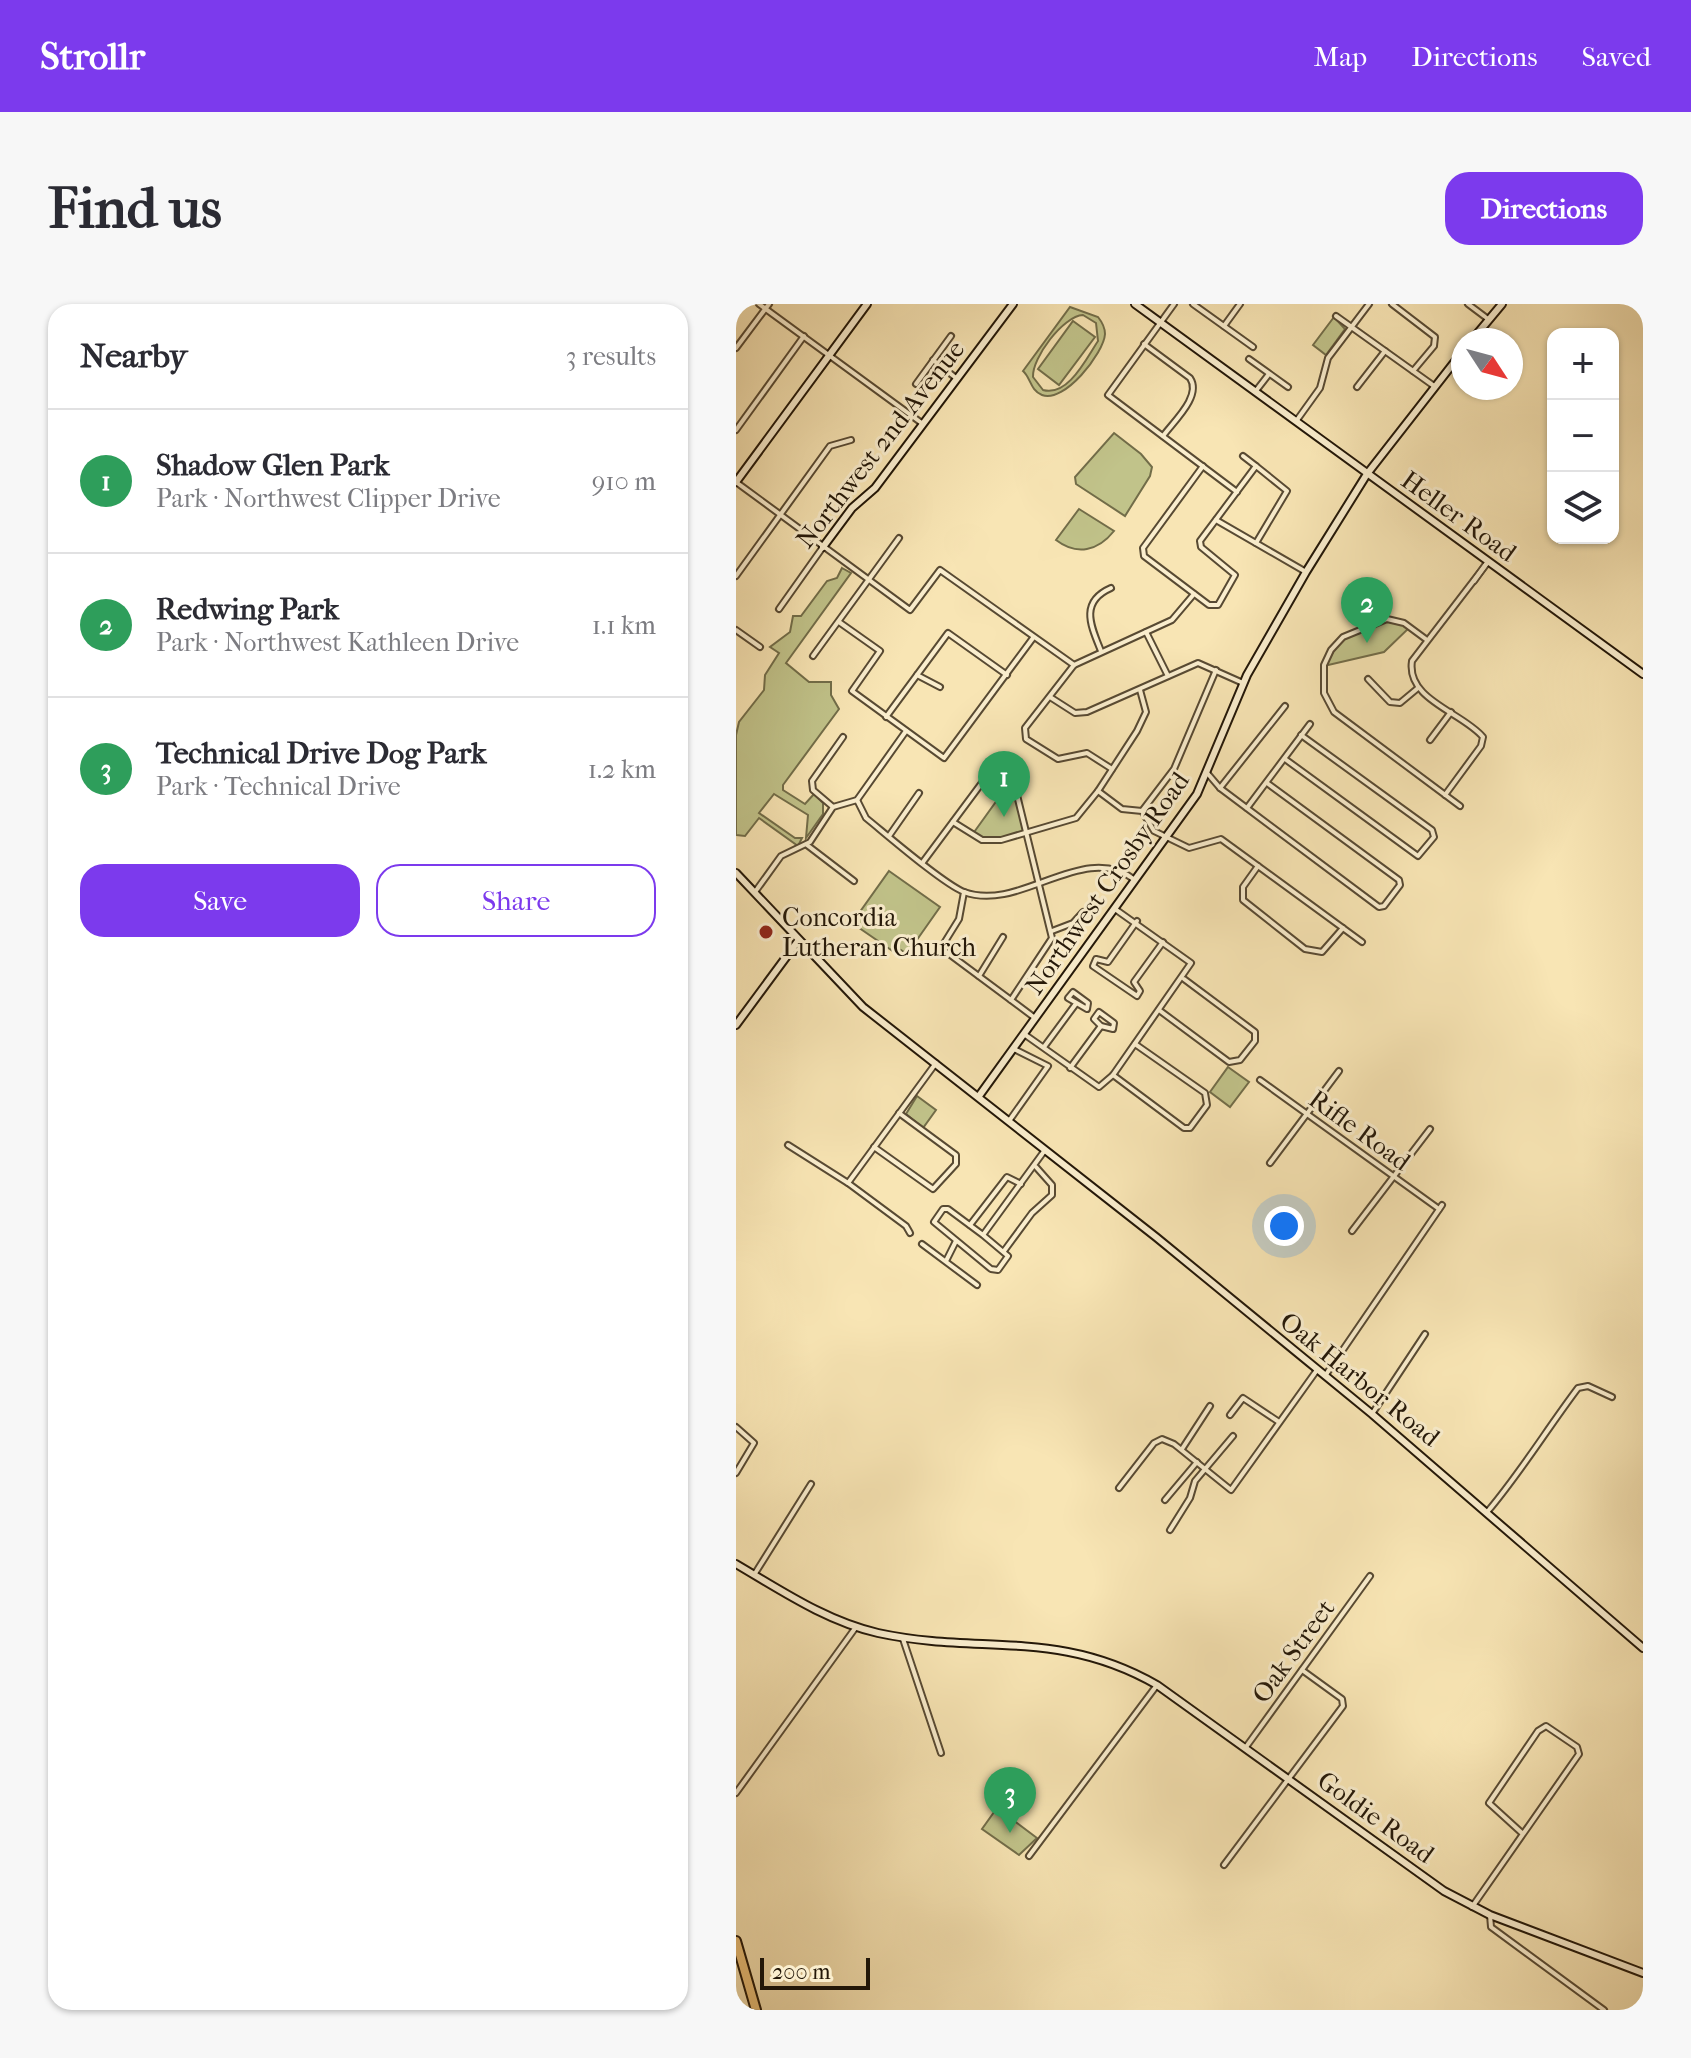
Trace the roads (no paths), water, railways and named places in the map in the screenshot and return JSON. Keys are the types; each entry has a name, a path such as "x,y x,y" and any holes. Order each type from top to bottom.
{"main road":[{"path":"736,1941 756,2010"}],"street":[{"path":"759,304 767,306 923,424"},
{"path":"867,304 736,482 910,610 940,570 1074,665"},
{"name":"Northwest 2nd Avenue","path":"779,609 852,508 872,493 1013,304"},
{"name":"Heller Road","path":"1135,304 1643,674"},
{"path":"1174,304 1108,395 1237,492"},
{"path":"1193,304 1253,347"},
{"path":"1224,326 1240,304"},
{"path":"1295,422 1320,388 1328,358 1369,304"},
{"path":"1392,304 1435,337 1434,346 1413,371"},
{"path":"1468,304 1489,320"},
{"path":"1482,328 1502,304"},
{"path":"736,348 767,306"},
{"path":"1336,316 1434,386"},
{"path":"736,430 804,336"},
{"path":"916,384 951,336"},
{"path":"1144,344 1195,385 1193,395 1163,436"},
{"path":"1357,387 1385,351"},
{"path":"1249,359 1288,387"},
{"path":"933,360 956,378"},
{"name":"Northwest Crosby Road","path":"979,1096 1137,881 1208,774 1243,683 1306,572 1367,474 1451,365"},
{"path":"1255,392 1269,374"},
{"path":"736,576 830,446 851,440"},
{"path":"1243,456 1287,491 1256,543"},
{"path":"1203,466 1142,551 1146,558 1215,607 1234,579 1232,568 1199,544 1256,466"},
{"path":"1216,520 1306,572"},
{"path":"813,656 899,538"},
{"path":"1445,795 1483,741 1482,735 1418,688 1412,676 1412,661 1488,561"},
{"path":"1101,651 1088,620 1089,610 1097,595 1111,588"},
{"path":"1368,626 1362,608 1376,588"},
{"path":"1112,769 1083,752 1058,759 1026,739 1025,728 1074,665 1177,617 1194,594"},
{"path":"1427,640 1396,619 1343,637 1331,650 1324,665 1326,702 1334,712 1460,806"},
{"path":"839,622 880,651 852,691 944,758 1033,638"},
{"path":"736,630 760,647"},
{"path":"1146,632 1168,676"},
{"path":"886,717 948,633 1007,675"},
{"path":"1049,696 1079,713 1140,690 1198,663 1243,683"},
{"path":"1142,811 1174,769 1216,670"},
{"path":"917,675 940,687"},
{"path":"1368,679 1390,702 1400,703 1418,688"},
{"path":"953,822 982,840 1001,840 1069,821 1098,791 1146,712 1140,690"},
{"path":"1220,788 1285,706"},
{"path":"1430,740 1451,712"},
{"path":"1247,808 1310,724"},
{"path":"754,893 781,856 807,845 833,807 857,800 906,731"},
{"path":"1285,759 1418,856 1434,837 1432,830 1301,735"},
{"path":"833,807 813,790 812,781 843,737"},
{"path":"1208,774 1220,788 1379,907 1384,906 1400,885 1399,880 1267,783"},
{"path":"923,862 990,775 1012,787 1019,797 1037,884 1052,931 1049,948 1011,1000"},
{"path":"1098,791 1122,809 1142,811"},
{"path":"889,836 919,793"},
{"path":"857,800 866,818 964,892 1007,892 1075,871 1111,868 1137,881"},
{"path":"1142,811 1154,831 1193,849 1210,840 1221,839 1362,942"},
{"path":"807,845 854,881"},
{"path":"1258,866 1243,887 1243,900 1305,949 1322,952 1343,928"},
{"name":"Oak Harbor Road","path":"736,873 863,1007 979,1096 1372,1414 1643,1648"},
{"path":"964,892 959,919 941,948 1035,1018"},
{"path":"1023,1034 1099,1087 1113,1075 1191,963 1137,921 1115,909"},
{"path":"1052,931 1073,923 1083,912"},
{"path":"1137,921 1108,962 1096,959 1093,966 1137,996 1140,991 1134,982 1164,941"},
{"path":"979,976 1003,937"},
{"path":"736,1025 798,941"},
{"path":"1159,1010 1232,1063 1237,1063 1248,1051 1256,1038 1253,1030 1183,978"},
{"path":"1069,992 1089,1006 1084,1009 1075,1005 1068,998 1069,992"},
{"path":"1044,1047 1075,1005"},
{"path":"1097,1012 1115,1025 1111,1030 1101,1026 1094,1017 1097,1012"},
{"path":"1070,1068 1101,1026"},
{"path":"1113,1075 1184,1128 1190,1128 1207,1105 1205,1093 1135,1044"},
{"path":"1009,1121 1048,1066 1013,1048"},
{"path":"848,1183 936,1063"},
{"path":"1270,1163 1339,1071"},
{"name":"Rifle Road","path":"1260,1080 1441,1207 1325,1376"},
{"path":"874,1147 933,1189 956,1164 956,1155 899,1113"},
{"path":"1352,1231 1430,1129"},
{"path":"788,1145 848,1183 906,1226 910,1233"},
{"path":"983,1235 1045,1150"},
{"path":"1004,1251 1032,1213 1052,1195 1052,1185 1035,1166"},
{"path":"970,1225 1007,1177 1021,1184"},
{"path":"948,1209 983,1235 1004,1251 1007,1259 994,1271 934,1222 939,1212 948,1209"},
{"path":"946,1261 956,1241"},
{"path":"922,1244 977,1285"},
{"path":"1372,1414 1425,1334"},
{"path":"1119,1488 1158,1440 1167,1440 1231,1490 1317,1370"},
{"path":"1488,1511 1523,1470 1544,1431 1578,1388 1588,1386 1612,1397"},
{"path":"1230,1415 1243,1398 1280,1422"},
{"path":"1182,1449 1210,1406"},
{"path":"736,1427 754,1443 736,1473"},
{"path":"1170,1530 1205,1469 1233,1436"},
{"path":"1165,1500 1197,1462"},
{"path":"754,1575 811,1484"},
{"name":"Goldie Road","path":"736,1564 813,1609 856,1627 903,1636 1060,1648 1104,1660 1157,1685 1435,1885 1472,1907 1643,1973"},
{"name":"Oak Street","path":"1246,1747 1370,1576"},
{"path":"736,1793 856,1627"},
{"path":"903,1636 941,1753"},
{"path":"1224,1865 1291,1780 1344,1702 1302,1670"},
{"path":"1029,1856 1157,1685"},
{"path":"1472,1907 1523,1834 1580,1752 1551,1727 1543,1726 1492,1797 1492,1809 1523,1834"},
{"path":"1490,1915 1491,1927 1604,2010"}],"place":[{"name":"Redwing Park","path":"1367,643"},
{"name":"Shadow Glen Park","path":"1004,817"},
{"name":"Concordia Lutheran Church","path":"766,932"},
{"name":"Technical Drive Dog Park","path":"1010,1833"}]}
